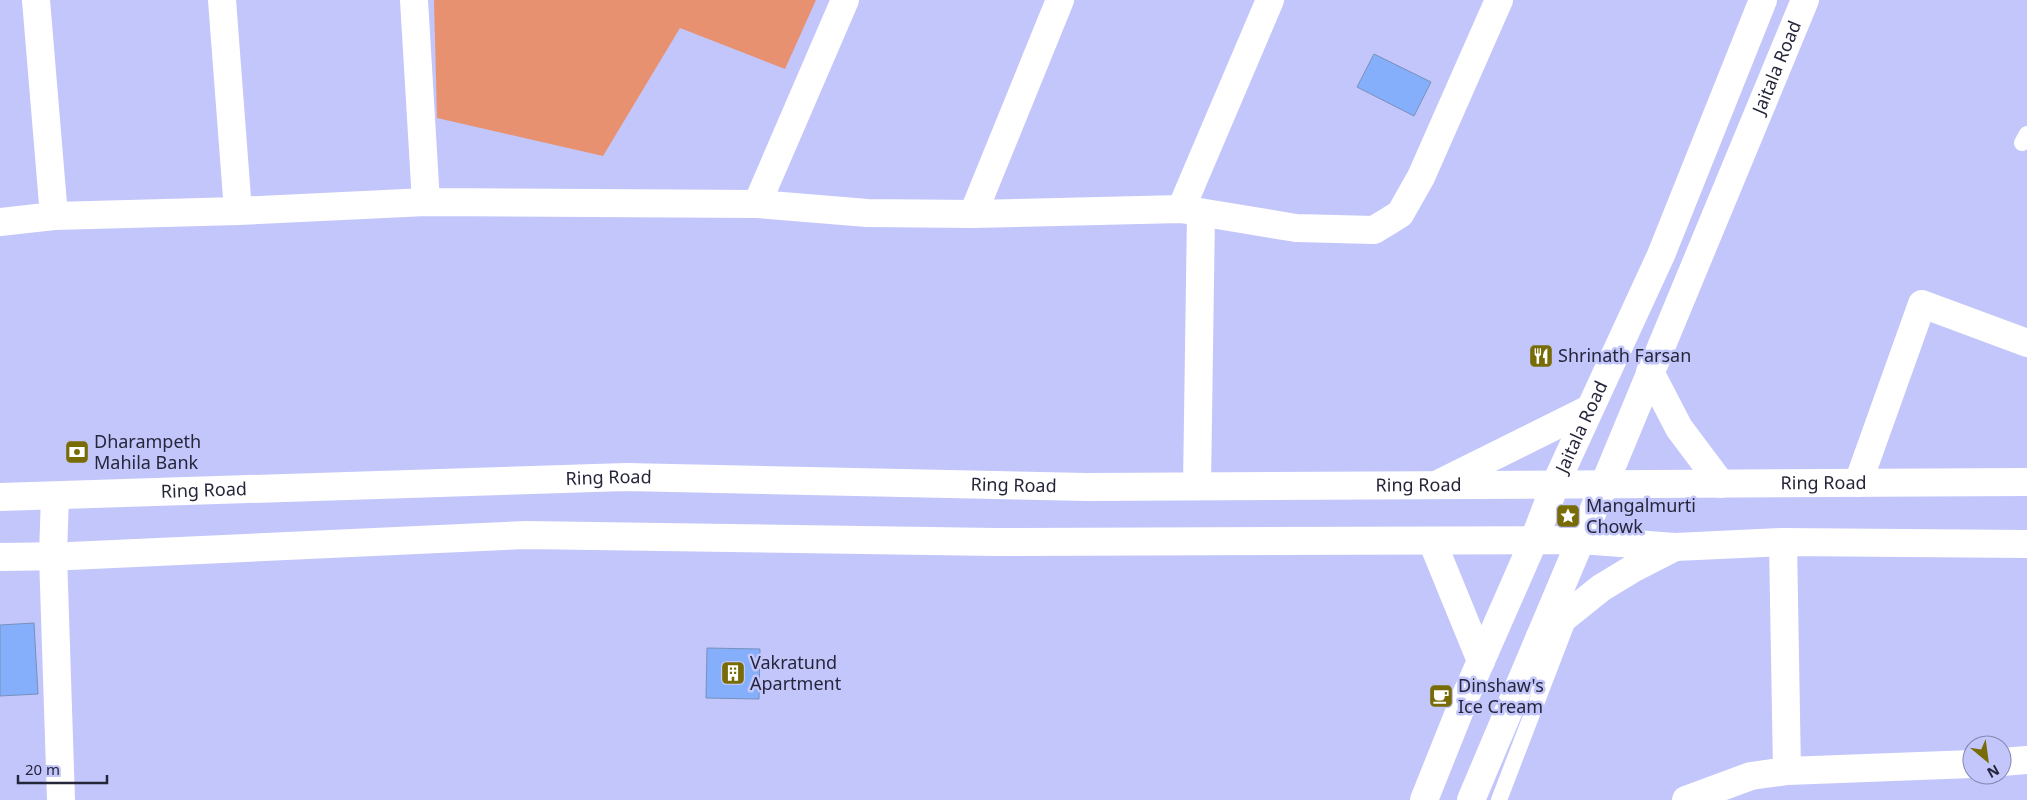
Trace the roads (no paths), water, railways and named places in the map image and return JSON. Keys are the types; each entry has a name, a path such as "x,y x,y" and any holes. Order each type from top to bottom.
{"main road":[{"path":"36,0 54,216"},
{"path":"222,0 238,211"},
{"path":"414,0 426,202"},
{"path":"757,204 845,0"},
{"path":"973,214 1060,0"},
{"path":"1197,486 1191,211 1270,0"},
{"path":"0,222 54,216 238,211 426,202 757,204 867,213 973,214 1191,211 1296,228 1374,230 1400,214 1421,177 1499,0"},
{"name":"Jaitala Road","path":"1424,800 1481,661 1534,540 1555,485 1661,255 1763,0"},
{"name":"Jaitala Road","path":"1471,800 1805,0"},
{"path":"1858,483 1922,304 2027,343"},
{"path":"1650,372 1679,428 1721,484"},
{"path":"1434,486 1589,409"},
{"name":"Ring Road","path":"0,497 626,477 1087,487 2027,482"},
{"path":"54,496 53,555 61,800"},
{"path":"0,557 526,535 996,542 1581,540 1675,547 1783,542 2027,544"},
{"path":"1432,541 1481,661"},
{"path":"1783,542 1787,771"},
{"path":"1540,637 1601,588 1634,568 1675,547"},
{"path":"2012,761 2027,760"},
{"path":"1686,800 1751,776 1787,771 1962,764"}],"lane":[{"path":"1499,800 1572,611"}],"place":[{"name":"Shrinath Farsan","path":"1541,356"},
{"name":"Dharampeth Mahila Bank","path":"77,452"},
{"name":"Mangalmurti Chowk","path":"1568,516"},
{"name":"Vakratund Apartment","path":"733,673"},
{"name":"Dinshaw's Ice Cream","path":"1441,696"}]}
